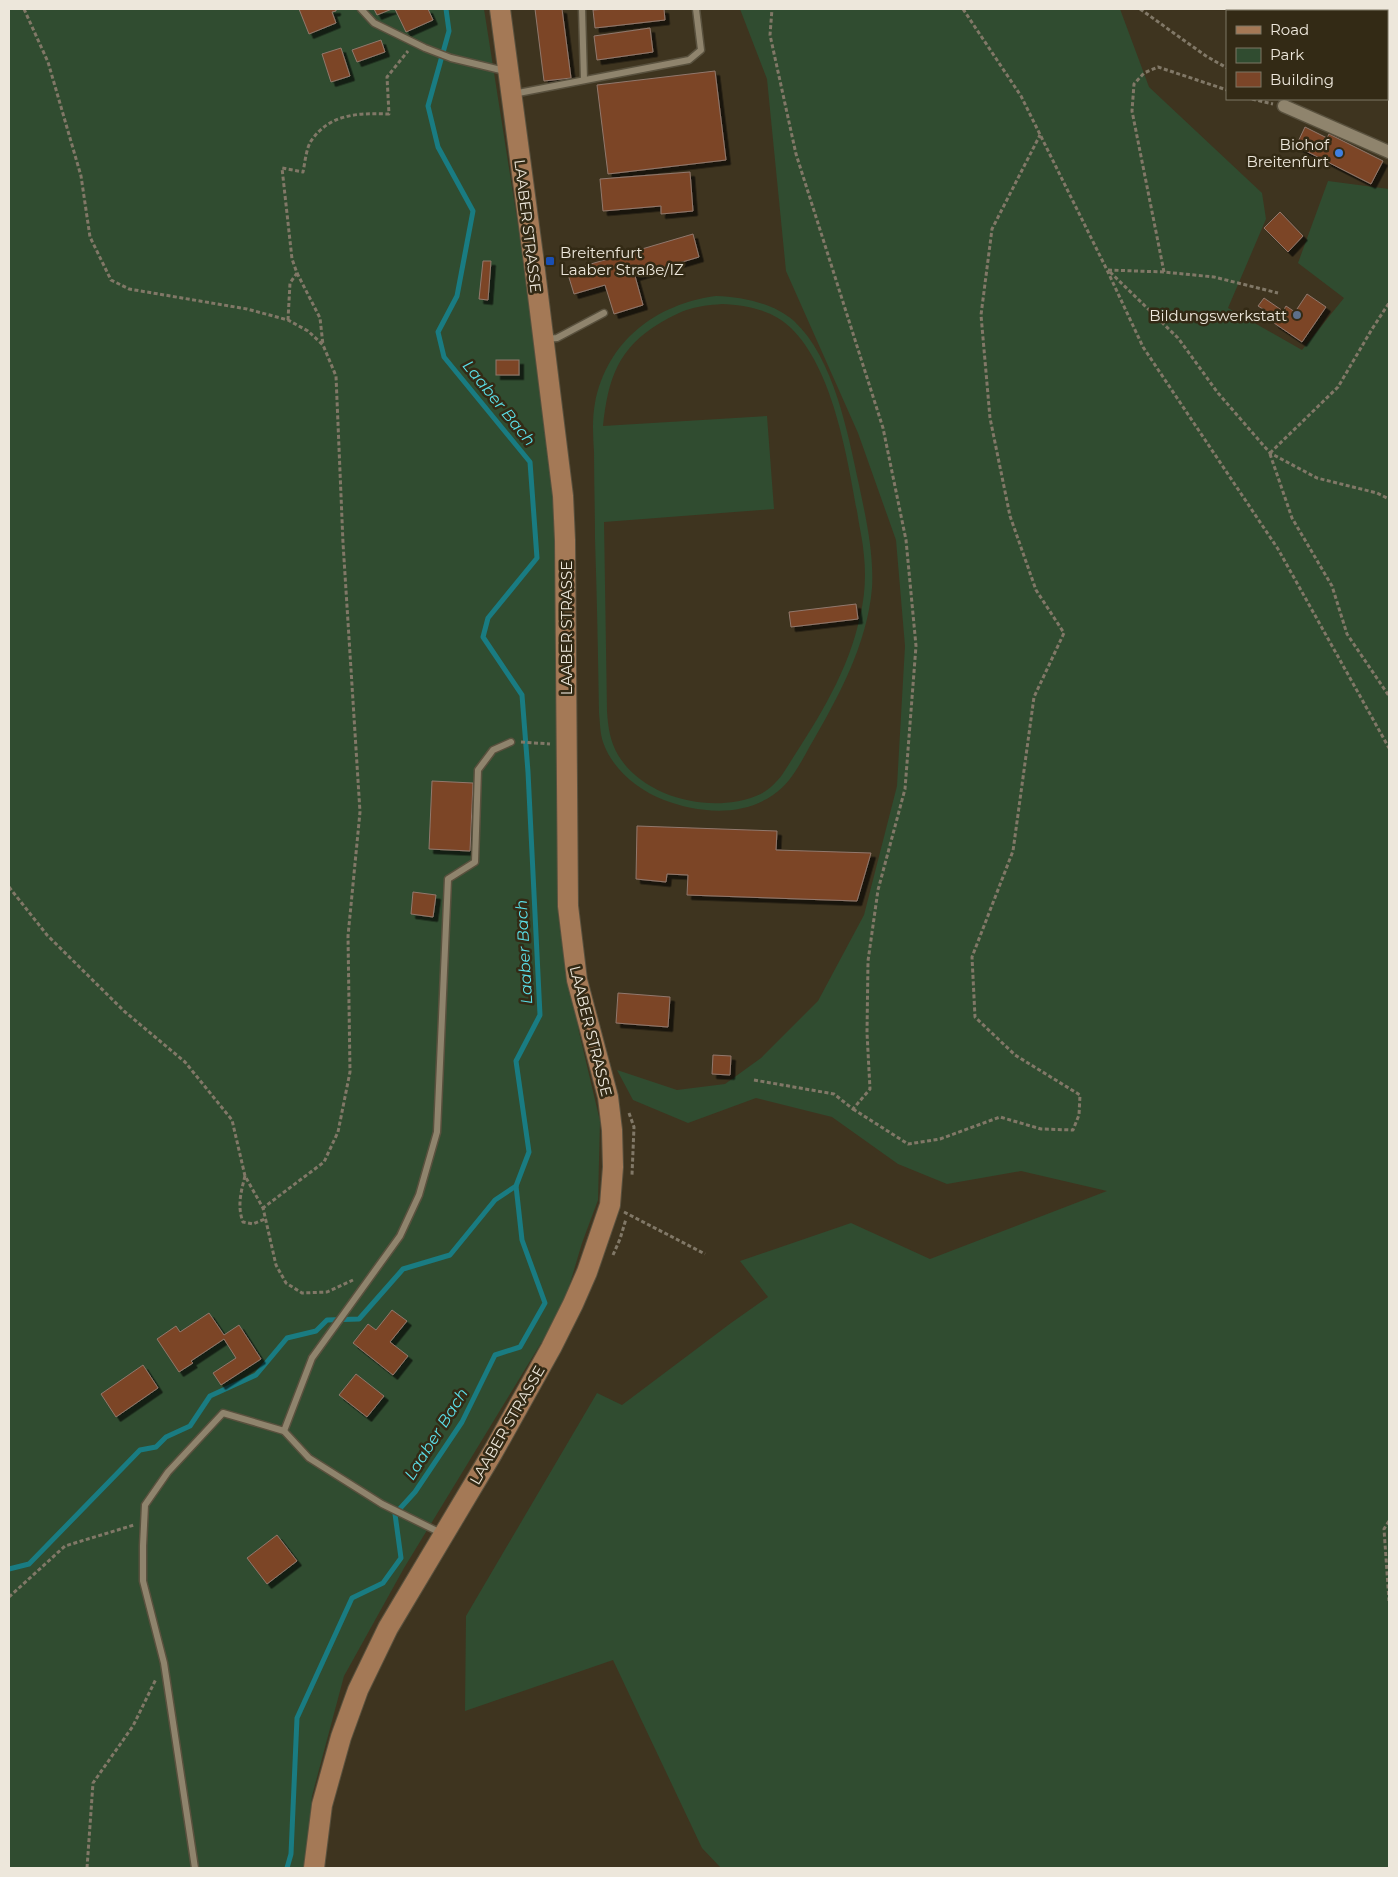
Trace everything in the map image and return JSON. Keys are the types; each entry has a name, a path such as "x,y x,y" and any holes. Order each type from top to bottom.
{"main road":[{"name":"LAABER STRASSE","path":"314,1868 322,1805 341,1737 358,1690 388,1628 518,1409 573,1304 587,1272 622,1208 613,1167 612,1130 608,1097 576,980 568,906 563,496 500,9"}],"street":[{"path":"1284,106 1389,152"}],"lane":[{"path":"361,9 374,23 425,48 451,58 509,72"},
{"path":"582,9 584,80"},
{"path":"512,94 689,60 701,50 696,9"},
{"path":"543,340 557,338 604,314"},
{"path":"284,1431 312,1358 400,1236 419,1195 437,1132 448,879 475,862 478,770 493,750 511,742"},
{"path":"195,1868 164,1662 144,1581 142,1546 145,1505 168,1472 223,1413 284,1431 309,1458 382,1504 444,1534"}],"path":[{"path":"24,9 48,62 81,176 90,237 111,280 129,289 247,309 288,320 308,331 323,345"},
{"path":"772,9 770,35 796,154 883,428 906,540 916,646 905,789 878,890 868,961 867,1033 870,1089 853,1109"},
{"path":"963,9 1021,96 1108,270 1143,347 1278,549 1389,748"},
{"path":"1140,9 1206,56 1226,67"},
{"path":"263,1208 324,1162 338,1132 350,1072 348,936 360,812 343,543 336,376 323,345 320,318 296,273 292,259 282,168 303,172 311,142 329,122 361,113 389,114 387,77 414,43"},
{"path":"1164,272 1132,111 1134,84 1144,73 1158,67 1226,90"},
{"path":"1257,100 1284,106"},
{"path":"754,1080 834,1094 853,1109 908,1144 940,1139 1000,1116 1041,1129 1073,1130 1079,1115 1080,1095 1015,1055 975,1017 972,957 1013,851 1034,697 1064,633 1036,590 1010,516 990,418 981,315 992,229 1040,135"},
{"path":"1108,270 1164,272 1214,277 1278,294"},
{"path":"1108,270 1178,338 1218,393 1270,453 1317,478 1377,493 1389,499"},
{"path":"288,320 290,283 296,273"},
{"path":"1270,453 1338,387 1389,304"},
{"path":"1270,453 1292,518 1332,586 1347,634 1389,696"},
{"path":"511,742 542,743"},
{"path":"9,887 47,935 117,1004 185,1062 232,1120 245,1176 263,1208 276,1265 286,1282 302,1293 327,1292 353,1281 381,1262"},
{"path":"627,1108 634,1127 631,1180"},
{"path":"245,1176 240,1196 239,1212 243,1222 253,1224 265,1219"},
{"path":"612,1257 620,1239 622,1208 705,1254"},
{"path":"1389,1521 1384,1529 1389,1601"},
{"path":"9,1597 65,1546 144,1522"},
{"path":"87,1868 93,1784 132,1726 164,1662"}],"green space":[{"path":"9,9 484,9 539,359 554,494 560,720 558,914 579,1032 600,1121 598,1200 582,1243 563,1307 404,1568 344,1676 312,1796 305,1868 9,1868"},
{"path":"740,9 1120,9 1149,87 1262,193 1266,219 1228,308 1302,350 1344,298 1298,263 1328,181 1389,189 1389,1868 721,1868 702,1848 613,1660 465,1711 466,1616 597,1393 622,1405 768,1297 740,1261 851,1223 930,1259 1107,1191 1021,1171 947,1184 898,1164 832,1117 756,1098 688,1123 633,1100 617,1070 677,1090 725,1084 761,1058 818,1001 864,915 897,786 905,646 896,540 858,433 786,271 767,79"},
{"path":"716,296 737,298 767,305 794,321 808,337 829,376 844,420 864,510 872,562 872,588 869,609 858,650 841,690 798,767 785,785 761,802 733,810 719,811 691,808 664,800 645,791 627,777 619,770 607,752 601,735 599,713 593,428 595,403 601,381 611,361 623,344 638,329 655,317 673,307 694,300","holes":["731,305 750,307 768,313 784,322 805,345 818,366 828,389 843,440 862,539 865,578 862,609 855,638 847,659 829,699 782,775 777,782 756,796 738,801 719,803 699,802 661,792 644,782 630,770 618,755 613,744 607,711 604,522 774,509 767,416 603,426 612,379 625,354 634,343 660,323 683,311 704,306"]}],"building":[{"path":"299,9 336,9 336,11 332,12 336,23 309,34"},
{"path":"374,9 392,9 377,15"},
{"path":"395,9 428,9 433,20 406,32"},
{"path":"535,9 562,9 571,78 544,81"},
{"path":"664,9 665,20 595,28 593,10"},
{"path":"650,28 653,52 597,60 594,36"},
{"path":"381,40 385,52 357,62 352,50"},
{"path":"341,48 350,76 331,82 322,54"},
{"path":"715,71 726,160 608,174 597,85"},
{"name":"Biohof Breitenfurt","path":"1305,127 1327,138 1329,134 1383,161 1371,184 1296,146"},
{"path":"690,172 693,211 661,214 661,206 603,211 600,179"},
{"path":"1280,212 1303,236 1288,252 1264,228"},
{"path":"693,234 699,257 635,276 643,305 614,314 605,285 574,294 567,271"},
{"path":"483,261 491,261 488,300 479,299"},
{"name":"Bildungswerkstatt","path":"1307,294 1326,307 1302,342 1274,323 1277,318 1258,306 1264,298 1283,311 1286,306 1295,312"},
{"path":"496,360 519,360 519,375 496,375"},
{"path":"856,604 858,619 791,627 789,612"},
{"path":"432,781 473,783 470,851 429,849"},
{"path":"637,826 777,831 776,850 871,853 857,901 687,895 688,875 667,874 666,882 636,879"},
{"path":"413,892 436,895 433,917 411,914"},
{"path":"618,993 670,997 668,1027 616,1023"},
{"path":"713,1055 731,1056 730,1075 712,1074"},
{"path":"392,1310 407,1321 390,1342 408,1356 393,1375 353,1343 368,1324 376,1330"},
{"path":"209,1313 224,1335 239,1325 261,1359 221,1385 213,1373 236,1358 224,1339 191,1361 193,1363 179,1372 157,1339 176,1326 180,1332"},
{"path":"143,1365 158,1388 116,1417 101,1394"},
{"path":"356,1374 384,1396 367,1417 339,1395"},
{"path":"277,1535 297,1561 267,1584 247,1558"}],"waterway":[{"name":"Laaber Bach","path":"287,1868 291,1854 297,1718 352,1598 383,1583 401,1558 395,1514 415,1492 462,1422 495,1355 520,1347 545,1303 522,1240 516,1186 529,1152 516,1061 540,1015 528,772 522,695 483,637 488,618 537,558 530,462 444,357 438,332 457,296 473,211 438,147 428,106 449,31 446,9"},
{"path":"9,1569 29,1564 140,1450 156,1447 166,1437 190,1426 210,1396 256,1375 287,1338 316,1331 327,1320 359,1319 403,1269 450,1255 495,1200 516,1186"}],"place":[{"name":"Biohof Breitenfurt","path":"1339,153"},
{"name":"Breitenfurt Laaber Straße/IZ","path":"550,261"},
{"name":"Bildungswerkstatt","path":"1297,315"}]}
